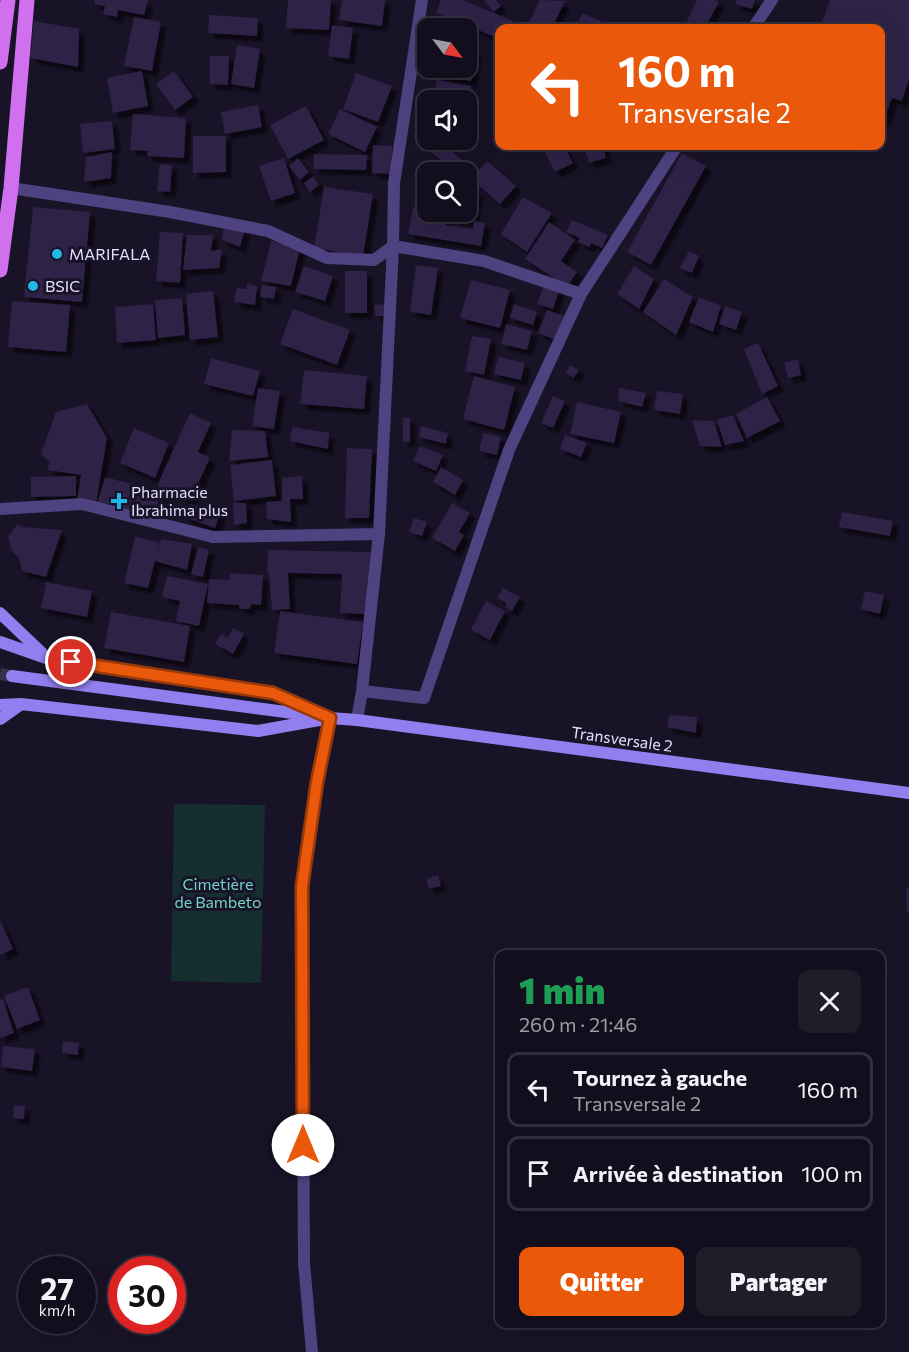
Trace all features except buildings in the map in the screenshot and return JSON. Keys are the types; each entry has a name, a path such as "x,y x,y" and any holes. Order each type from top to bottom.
{"main road":[{"path":"0,62 8,0"},
{"path":"0,270 11,188 27,0"},
{"path":"0,613 49,659"},
{"name":"Transversale 2","path":"0,642 49,659 273,693 330,718"},
{"path":"12,676 330,718"},
{"path":"0,719 21,704"},
{"name":"Transversale 2","path":"0,705 21,704 258,730 330,718 357,720 909,794"}],"street":[{"path":"357,720 379,534 394,183 422,0"},
{"path":"756,24 772,0"},
{"path":"362,691 424,698 509,450 581,294 674,150"},
{"path":"11,188 170,212 268,231 327,258 374,260 393,246 483,261 581,294"},
{"path":"0,509 82,504 213,537 379,534"},
{"path":"312,1352 304,1263 302,886 317,782 330,718"}],"green space":[{"name":"Cimetière de Bambeto","path":"174,804 265,805 261,983 171,981"}],"tunnel":[{"path":"0,674 12,676"}],"place":[{"name":"MARIFALA","path":"57,254"},
{"name":"BSIC","path":"33,286"},
{"name":"Pharmacie Ibrahima plus","path":"119,501"}],"route":[{"path":"71,662 273,693 330,718 317,782 302,886 303,1145"}]}
